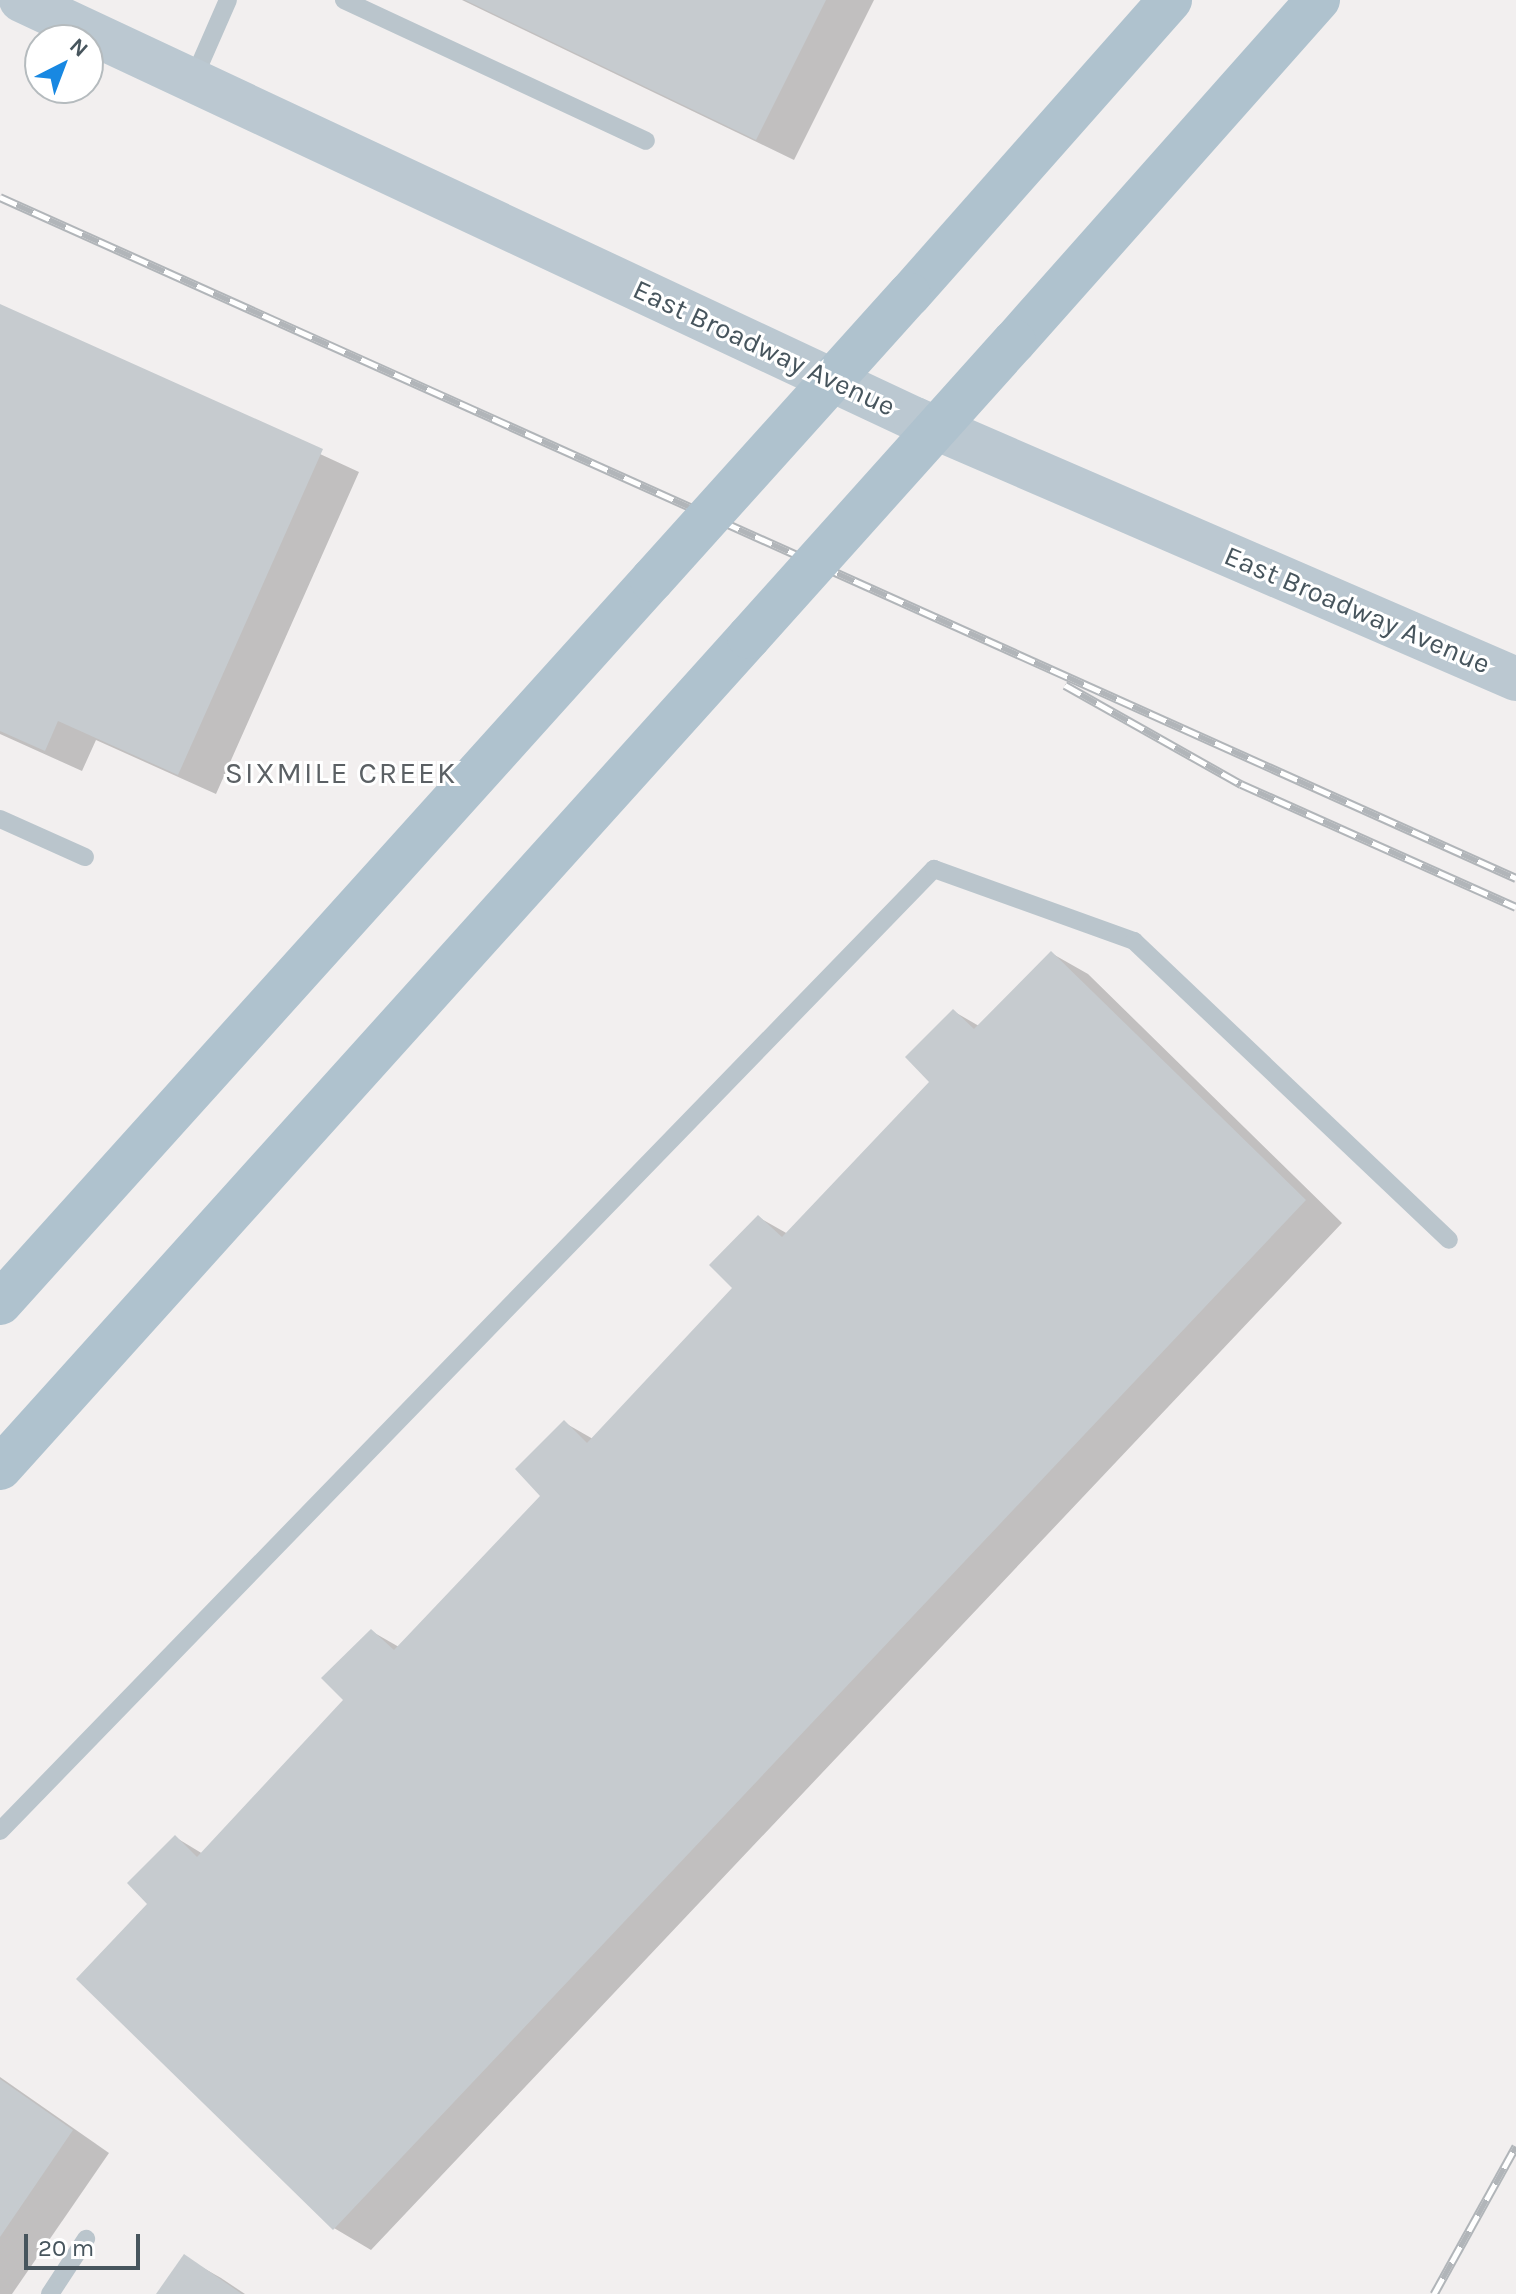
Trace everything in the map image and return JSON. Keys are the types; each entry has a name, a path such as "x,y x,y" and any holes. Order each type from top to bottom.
{"main road":[{"name":"East Broadway Avenue","path":"21,0 915,419 1516,679"},
{"path":"0,1303 909,295 1170,0"},
{"path":"0,1468 1318,0"}],"lane":[{"path":"193,80 228,0"},
{"path":"344,0 646,141"},
{"path":"0,819 85,857"},
{"path":"0,1831 934,869 1134,941 1449,1240"},
{"path":"50,2294 86,2239"}],"building":[{"path":"465,0 826,0 756,140"},
{"path":"0,304 323,449 178,775 58,721 45,751 0,731"},
{"path":"1051,951 1306,1200 333,2230 76,1979 147,1904 127,1883 175,1835 197,1857 343,1700 321,1678 371,1629 394,1650 540,1496 515,1469 564,1420 587,1443 732,1288 709,1265 758,1215 782,1237 929,1082 905,1057 953,1009 974,1029"},
{"path":"0,2079 73,2130 0,2237"},
{"path":"184,2254 242,2294 156,2294"}],"railway":[{"path":"0,197 1516,878"},
{"path":"1065,685 1241,784 1516,907"},
{"path":"1434,2294 1516,2146"}],"district":[{"name":"SIXMILE CREEK","path":"341,773"}]}
